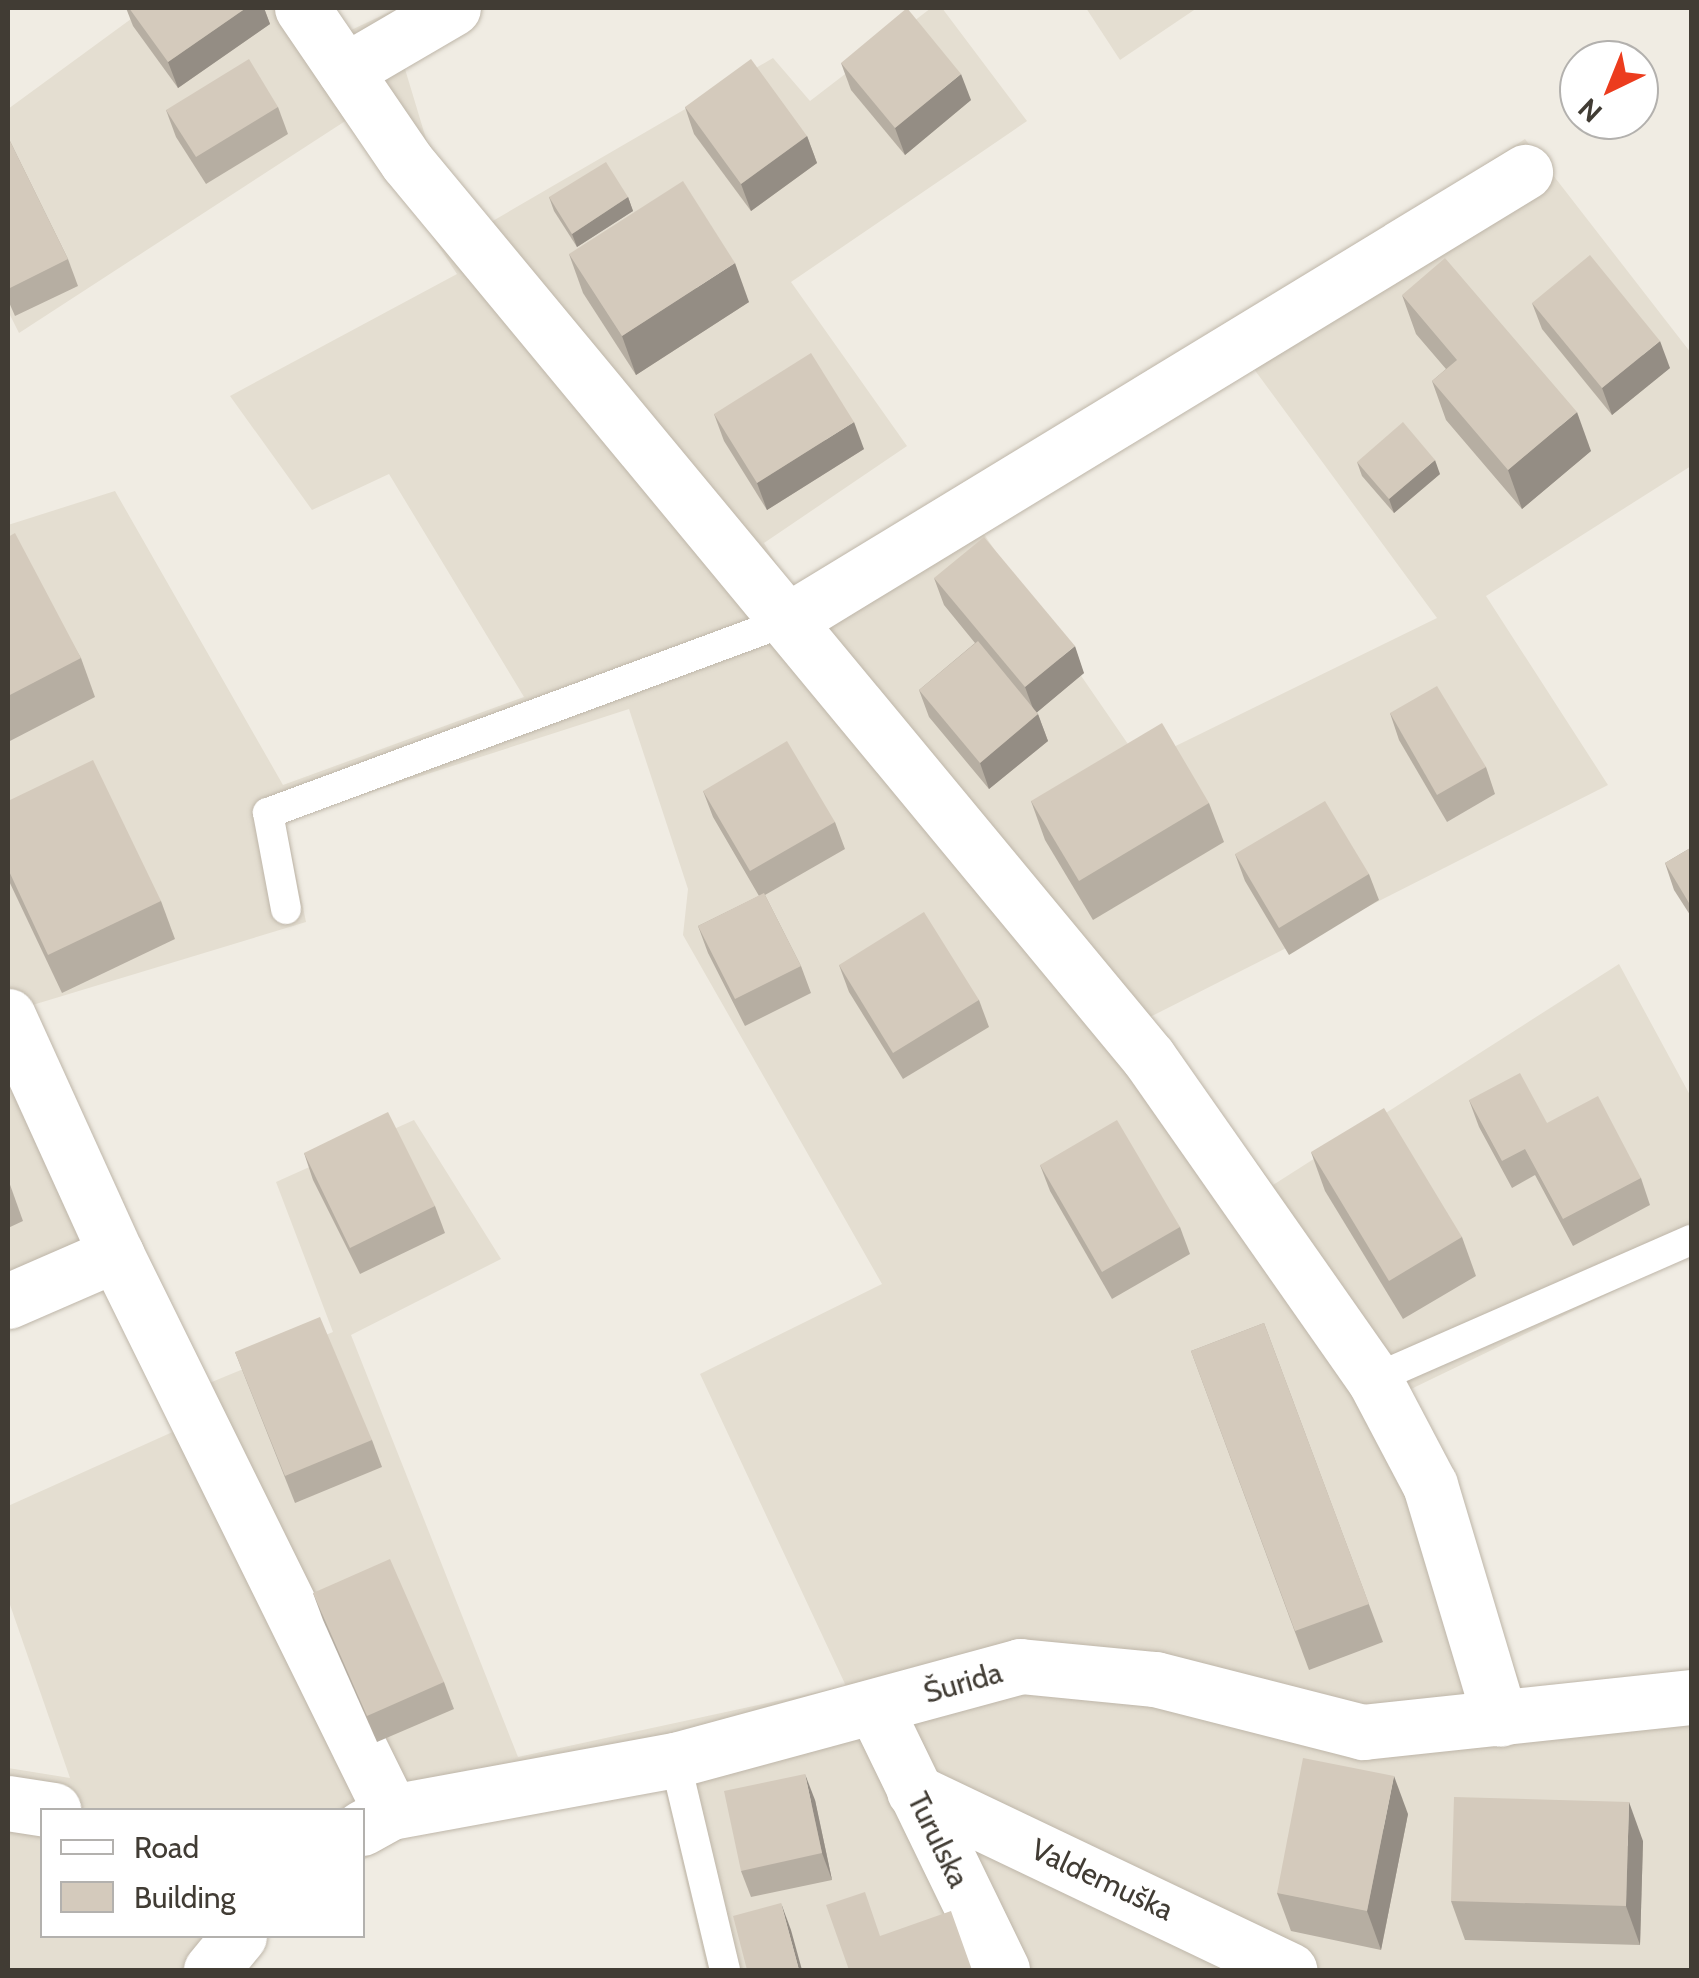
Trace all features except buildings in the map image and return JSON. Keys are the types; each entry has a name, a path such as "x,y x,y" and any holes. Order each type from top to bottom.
{"street":[{"path":"302,8 406,162 1148,1058 1374,1379 1430,1485 1500,1720"},
{"path":"345,70 453,8"},
{"path":"786,621 1525,172"},
{"path":"8,1016 377,1820"},
{"path":"8,1301 116,1254"},
{"name":"Šurida","path":"377,1820 675,1760 1020,1666 1156,1679 1363,1732 1692,1697"},
{"name":"Turulska","path":"875,1708 1002,1970"},
{"name":"Valdemuška","path":"914,1792 1232,1955 1289,1970"},
{"path":"8,1803 40,1808"},
{"path":"211,1970 237,1938"}],"lane":[{"path":"286,908 268,813 786,621"},
{"path":"1374,1379 1691,1240"},
{"path":"675,1760 725,1970"}],"shaded area":[{"path":"146,8 332,8 349,31 398,8 487,8 456,22 405,69 427,142 491,222 773,58 810,101 931,8 942,8 1027,121 791,282 907,446 764,543 796,597 957,495 1141,763 1437,618 1226,331 1525,139 1691,353 1691,466 1486,596 1608,785 1150,1017 1273,1185 1619,964 1691,1097 1691,1254 1409,1390 1524,1692 1691,1674 1691,1970 707,1970 663,1782 436,1821 365,1859 365,1808 40,1808 40,1938 267,1938 240,1970 8,1970 8,1768 70,1778 8,1599 8,1506 177,1430 207,1384 333,1332 276,1182 414,1120 501,1259 351,1335 518,1757 846,1686 700,1374 882,1284 683,935 688,889 629,709 285,820 306,922 26,1007 139,1262 8,1328 8,525 115,491 283,785 524,697 389,474 312,510 230,396 457,274 353,116 19,333 8,311 8,109"},
{"path":"1086,8 1197,8 1120,60"}]}
